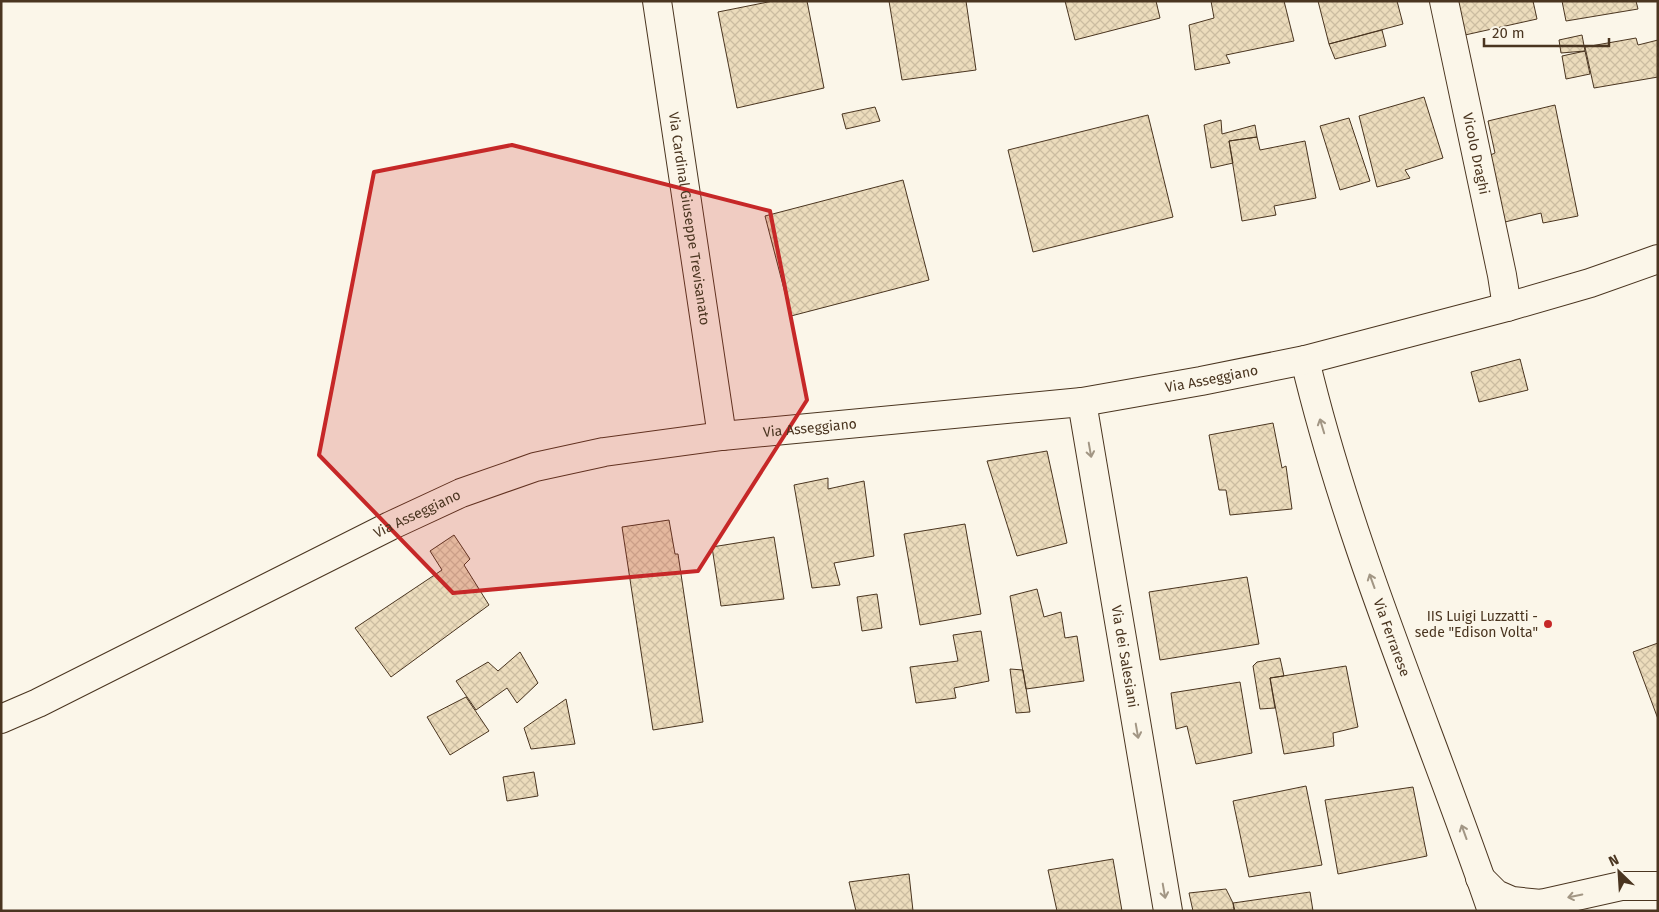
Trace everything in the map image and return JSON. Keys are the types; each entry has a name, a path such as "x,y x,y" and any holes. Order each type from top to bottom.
{"street":[{"name":"Via Cardinal Giuseppe Trevisanato","path":"657,1 722,436"},
{"name":"Vicolo Draghi","path":"1444,1 1507,306"},
{"name":"Via Asseggiano","path":"1,719 38,703 390,526 461,493 535,467 596,453 722,436 1082,402 1201,381 1305,360 1590,283 1658,259"},
{"name":"Via Ferrarese","path":"1305,360 1321,423 1365,563 1492,911"},
{"name":"Via dei Salesiani","path":"1082,402 1168,911"},
{"path":"1480,878 1496,894 1512,901 1541,904 1621,886 1658,886"}],"highlighted area":[{"path":"512,145 770,211 807,400 698,571 453,593 319,455 374,172"}],"building":[{"path":"773,1 807,1 824,88 737,108 718,12"},
{"path":"889,1 966,1 976,70 902,80"},
{"path":"1065,1 1156,1 1160,18 1075,40"},
{"path":"1211,1 1284,1 1294,41 1226,55 1230,63 1195,70 1189,25 1214,18"},
{"path":"1318,1 1397,1 1403,24 1329,44"},
{"path":"1458,1 1533,1 1537,19 1465,35"},
{"path":"1562,1 1636,1 1638,9 1566,21"},
{"path":"1382,30 1386,46 1335,59 1329,44"},
{"path":"1582,35 1585,51 1561,53 1559,40"},
{"path":"1636,38 1638,45 1658,40 1658,77 1594,88 1585,47"},
{"path":"1585,51 1590,74 1566,79 1562,56"},
{"path":"1424,97 1443,158 1405,170 1410,178 1377,187 1359,116"},
{"path":"1555,105 1578,216 1543,223 1541,213 1501,223 1488,156 1495,153 1488,121"},
{"path":"875,107 880,121 846,129 842,114"},
{"path":"1148,115 1173,217 1033,252 1008,150"},
{"path":"1349,118 1370,181 1340,190 1320,126"},
{"path":"1221,120 1222,134 1255,125 1257,137 1229,141 1233,163 1211,168 1204,125"},
{"path":"1257,137 1260,150 1305,141 1316,198 1274,206 1276,215 1242,221 1229,141"},
{"path":"903,180 929,280 791,316 765,216"},
{"path":"1520,359 1528,390 1479,402 1471,372"},
{"path":"1273,423 1282,468 1286,466 1292,509 1230,515 1226,490 1219,490 1209,435"},
{"path":"1047,451 1067,543 1017,556 987,461"},
{"path":"828,478 828,489 864,481 874,556 834,563 840,585 812,588 794,485"},
{"path":"669,520 675,554 678,554 703,722 653,730 622,527"},
{"path":"965,524 981,614 920,625 904,534"},
{"path":"454,535 470,559 464,565 489,605 391,677 355,628 442,570 430,551"},
{"path":"774,537 784,599 721,606 712,547"},
{"path":"1247,577 1259,644 1160,660 1149,592"},
{"path":"1037,589 1044,617 1061,612 1065,638 1077,636 1084,681 1026,689 1010,596"},
{"path":"877,594 882,628 862,631 857,597"},
{"path":"981,631 989,681 954,688 956,698 916,703 910,667 958,661 953,635"},
{"path":"1658,643 1658,719 1633,652"},
{"path":"520,652 538,683 517,703 507,688 476,710 456,681 488,662 498,671"},
{"path":"1280,658 1284,676 1270,678 1275,708 1260,709 1253,666 1257,662"},
{"path":"1346,666 1358,727 1333,733 1334,746 1284,754 1270,678"},
{"path":"1010,669 1023,670 1030,712 1016,713"},
{"path":"1240,682 1252,753 1196,764 1187,726 1176,729 1171,693"},
{"path":"466,697 489,731 450,755 427,717"},
{"path":"566,699 575,744 531,749 524,728"},
{"path":"534,772 538,796 507,801 503,777"},
{"path":"1306,786 1322,865 1249,877 1233,801"},
{"path":"1413,787 1427,856 1338,874 1325,800"},
{"path":"1113,859 1122,911 1057,911 1048,870"},
{"path":"909,874 913,911 856,911 849,882"},
{"path":"1226,889 1233,903 1234,910 1193,911 1189,893"},
{"path":"1310,892 1313,911 1235,911 1233,903"}],"place":[{"name":"IIS Luigi Luzzatti - sede \"Edison Volta\"","path":"1548,624"}]}
